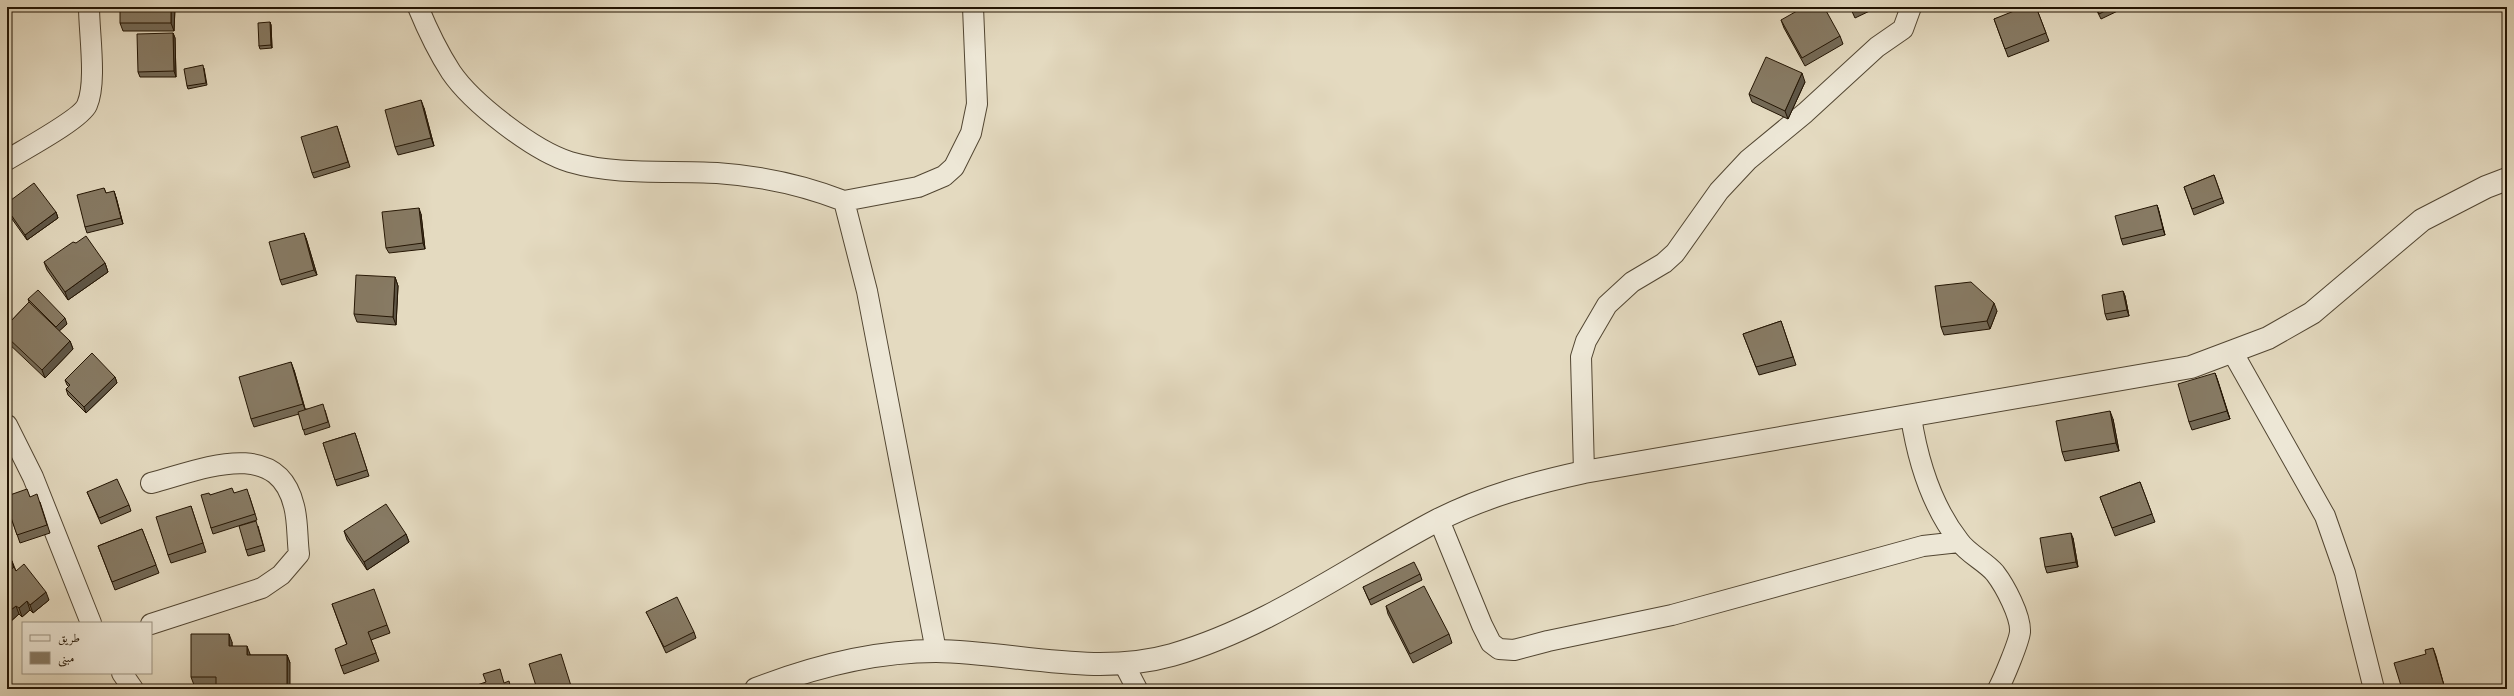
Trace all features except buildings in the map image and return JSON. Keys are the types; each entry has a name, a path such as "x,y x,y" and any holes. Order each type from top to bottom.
{"street":[{"path":"7,160 68,122 87,106 91,90 89,7"},
{"path":"418,7 425,24 452,72 485,108 538,148 570,162 632,172 718,173 767,179 808,188 844,201 918,188 944,176 954,167 971,133 977,104 973,7"},
{"path":"1584,472 1581,357 1586,341 1607,305 1632,282 1664,263 1675,253 1719,191 1748,160 1805,113 1876,47 1903,29 1911,7"},
{"path":"756,689 826,665 894,653 936,651 1068,662 1124,664 1171,655 1227,636 1300,599 1439,520 1496,495 1532,484 1584,472 1911,417 2190,367 2233,353 2268,338 2312,313 2422,220 2486,187 2507,179"},
{"path":"844,201 867,291 936,651"},
{"path":"2233,353 2325,516 2346,573 2374,689"},
{"path":"1911,417 1925,480 1936,504 1960,542 1979,556 1996,574 2014,606 2020,632 1998,689"},
{"path":"9,431 33,477 91,622"},
{"path":"151,483 236,462 261,464 283,480 294,505 299,554 281,575 262,588 152,624"},
{"path":"1439,520 1482,625 1491,643 1500,649 1514,650 1548,640 1672,615 1923,546 1960,542"},
{"path":"1124,664 1137,689"},
{"path":"123,674 133,689"}]}
